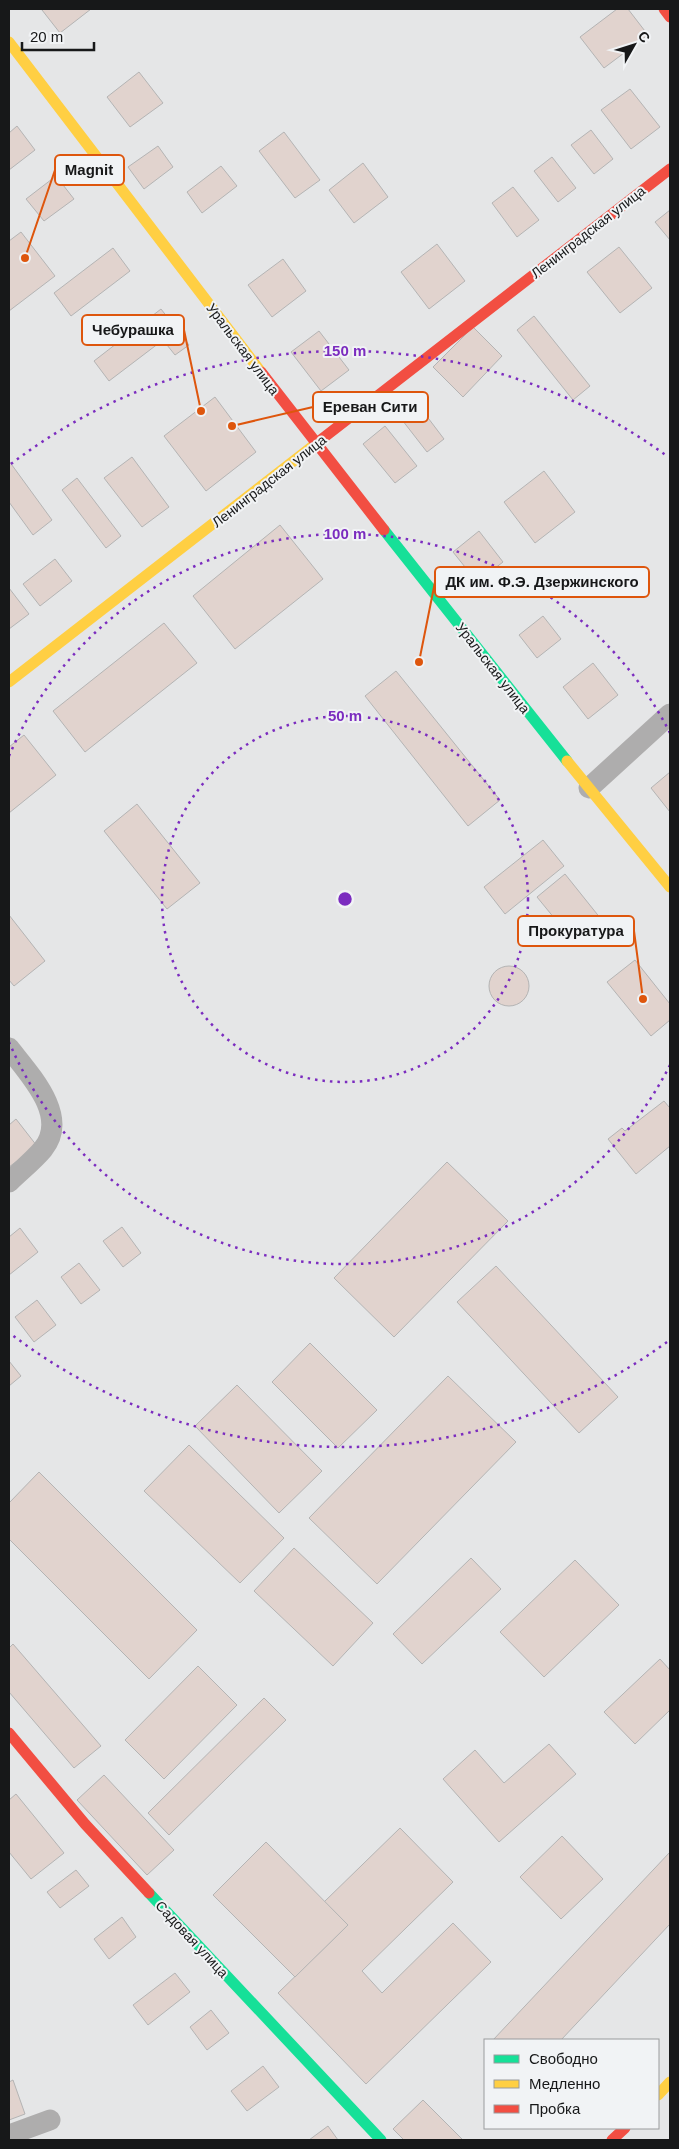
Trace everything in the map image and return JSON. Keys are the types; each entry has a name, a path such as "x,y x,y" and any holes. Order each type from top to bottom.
{"street":[{"path":"664,9 670,17"},
{"name":"Уральская улица","path":"9,42 316,445 670,887"},
{"name":"Ленинградская улица","path":"9,682 670,169"},
{"path":"589,788 670,714"},
{"path":"9,1048 37,1084 49,1106 52,1133 43,1149 9,1182"},
{"name":"Садовая улица","path":"9,1733 85,1824 381,2140"},
{"path":"659,2094 670,2082"},
{"path":"9,2135 50,2120"},
{"path":"612,2140 624,2129"}],"building":[{"path":"91,9 60,33 42,10"},
{"path":"617,9 628,9 648,35 604,68 580,37"},
{"path":"139,72 163,103 130,127 107,97"},
{"path":"630,89 660,127 631,149 601,110"},
{"path":"17,126 35,150 9,170 9,133"},
{"path":"591,130 613,159 594,174 571,145"},
{"path":"284,132 320,180 295,198 259,151"},
{"path":"158,146 173,167 144,189 128,167"},
{"path":"552,157 576,188 558,202 534,171"},
{"path":"363,163 388,197 354,223 329,190"},
{"path":"221,166 237,186 202,213 187,192"},
{"path":"56,176 74,199 44,221 26,199"},
{"path":"513,187 539,220 517,237 492,203"},
{"path":"670,210 670,240 655,222"},
{"path":"21,232 55,276 9,311 9,241"},
{"path":"437,244 465,281 429,309 401,272"},
{"path":"619,247 652,288 620,313 587,272"},
{"path":"113,248 130,271 71,316 54,293"},
{"path":"283,259 306,291 272,317 248,285"},
{"path":"161,309 189,345 175,355 163,340 109,381 94,361"},
{"path":"534,316 590,386 573,400 517,330"},
{"path":"473,327 502,356 463,397 433,367"},
{"path":"319,331 349,370 321,391 291,352"},
{"path":"215,397 256,452 206,491 164,436"},
{"path":"416,402 444,439 427,452 399,416"},
{"path":"385,426 417,466 395,483 363,444"},
{"path":"132,457 169,507 142,527 104,478"},
{"path":"9,461 52,520 33,535 9,502"},
{"path":"544,471 575,512 535,543 504,502"},
{"path":"77,478 121,536 106,548 62,490"},
{"path":"280,525 323,579 235,649 193,596"},
{"path":"479,531 503,562 477,582 453,552"},
{"path":"55,559 72,581 40,606 23,584"},
{"path":"9,588 29,614 9,629"},
{"path":"543,616 561,639 537,658 519,635"},
{"path":"164,623 197,663 85,752 53,711"},
{"path":"593,663 618,695 588,719 563,687"},
{"path":"396,671 500,800 468,826 365,696"},
{"path":"24,735 56,775 9,813 9,747"},
{"path":"670,772 670,812 651,788"},
{"path":"137,804 200,883 167,909 104,831"},
{"path":"543,840 564,866 505,914 484,887"},
{"path":"565,874 601,919 573,941 537,897"},
{"path":"9,915 45,961 14,986 9,980"},
{"path":"635,960 670,1004 670,1020 651,1036 607,982"},
{"path":"509,966 523,972 529,986 523,1000 509,1006 495,1000 489,986 495,972"},
{"path":"664,1101 670,1106 670,1146 636,1174 608,1139 622,1128 625,1131"},
{"path":"16,1119 37,1146 9,1167 9,1125"},
{"path":"447,1162 508,1221 394,1337 334,1278"},
{"path":"122,1227 141,1253 123,1267 103,1241"},
{"path":"20,1228 38,1252 9,1275 9,1237"},
{"path":"79,1263 100,1290 81,1304 61,1277"},
{"path":"496,1266 618,1397 579,1433 457,1302"},
{"path":"37,1300 56,1325 34,1342 15,1317"},
{"path":"310,1343 377,1410 338,1448 272,1382"},
{"path":"9,1361 21,1376 9,1386"},
{"path":"448,1376 516,1442 377,1584 309,1518"},
{"path":"237,1385 322,1471 279,1513 195,1426"},
{"path":"189,1445 284,1538 240,1583 144,1491"},
{"path":"39,1472 197,1630 149,1679 9,1539 9,1503"},
{"path":"294,1548 373,1623 333,1666 254,1591"},
{"path":"471,1558 501,1589 422,1664 393,1634"},
{"path":"575,1560 619,1605 544,1677 500,1632"},
{"path":"13,1644 101,1746 74,1768 9,1692 9,1648"},
{"path":"660,1659 670,1670 670,1710 635,1744 604,1712"},
{"path":"198,1666 237,1705 164,1779 125,1740"},
{"path":"264,1698 286,1720 169,1835 148,1813"},
{"path":"549,1744 576,1774 499,1842 443,1779 475,1750 504,1783"},
{"path":"104,1775 174,1850 147,1875 77,1800"},
{"path":"16,1794 64,1853 31,1879 9,1852 9,1800"},
{"path":"400,1828 453,1882 362,1971 382,1993 453,1923 491,1962 366,2084 278,1993 348,1925 324,1902"},
{"path":"562,1836 603,1879 561,1919 520,1877"},
{"path":"266,1842 348,1925 295,1977 213,1895"},
{"path":"670,1852 670,1924 562,2039 494,2039"},
{"path":"76,1870 89,1886 60,1908 47,1892"},
{"path":"122,1917 136,1937 109,1959 94,1939"},
{"path":"175,1973 190,1992 148,2025 133,2005"},
{"path":"211,2010 229,2033 207,2050 190,2027"},
{"path":"263,2066 279,2087 247,2111 231,2091"},
{"path":"13,2080 25,2114 9,2120 9,2082"},
{"path":"423,2100 463,2140 404,2140 393,2129"},
{"path":"328,2126 338,2140 309,2140"}],"traffic: fast":[{"path":"384,530 567,761"},
{"path":"149,1893 381,2140"}],"traffic: slow":[{"path":"9,42 261,372"},
{"path":"9,682 318,442"},
{"path":"567,761 670,887"},
{"path":"659,2094 670,2082"}],"traffic: jam":[{"path":"664,9 670,17"},
{"path":"318,442 670,169"},
{"path":"261,372 384,530"},
{"path":"9,1733 85,1824 149,1893"},
{"path":"612,2140 624,2129"}],"place":[{"name":"Magnit","path":"25,258"},
{"name":"Чебурашка","path":"201,411"},
{"name":"Ереван Сити","path":"232,426"},
{"name":"ДК им. Ф.Э. Дзержинского","path":"419,662"},
{"name":"Прокуратура","path":"643,999"}]}
